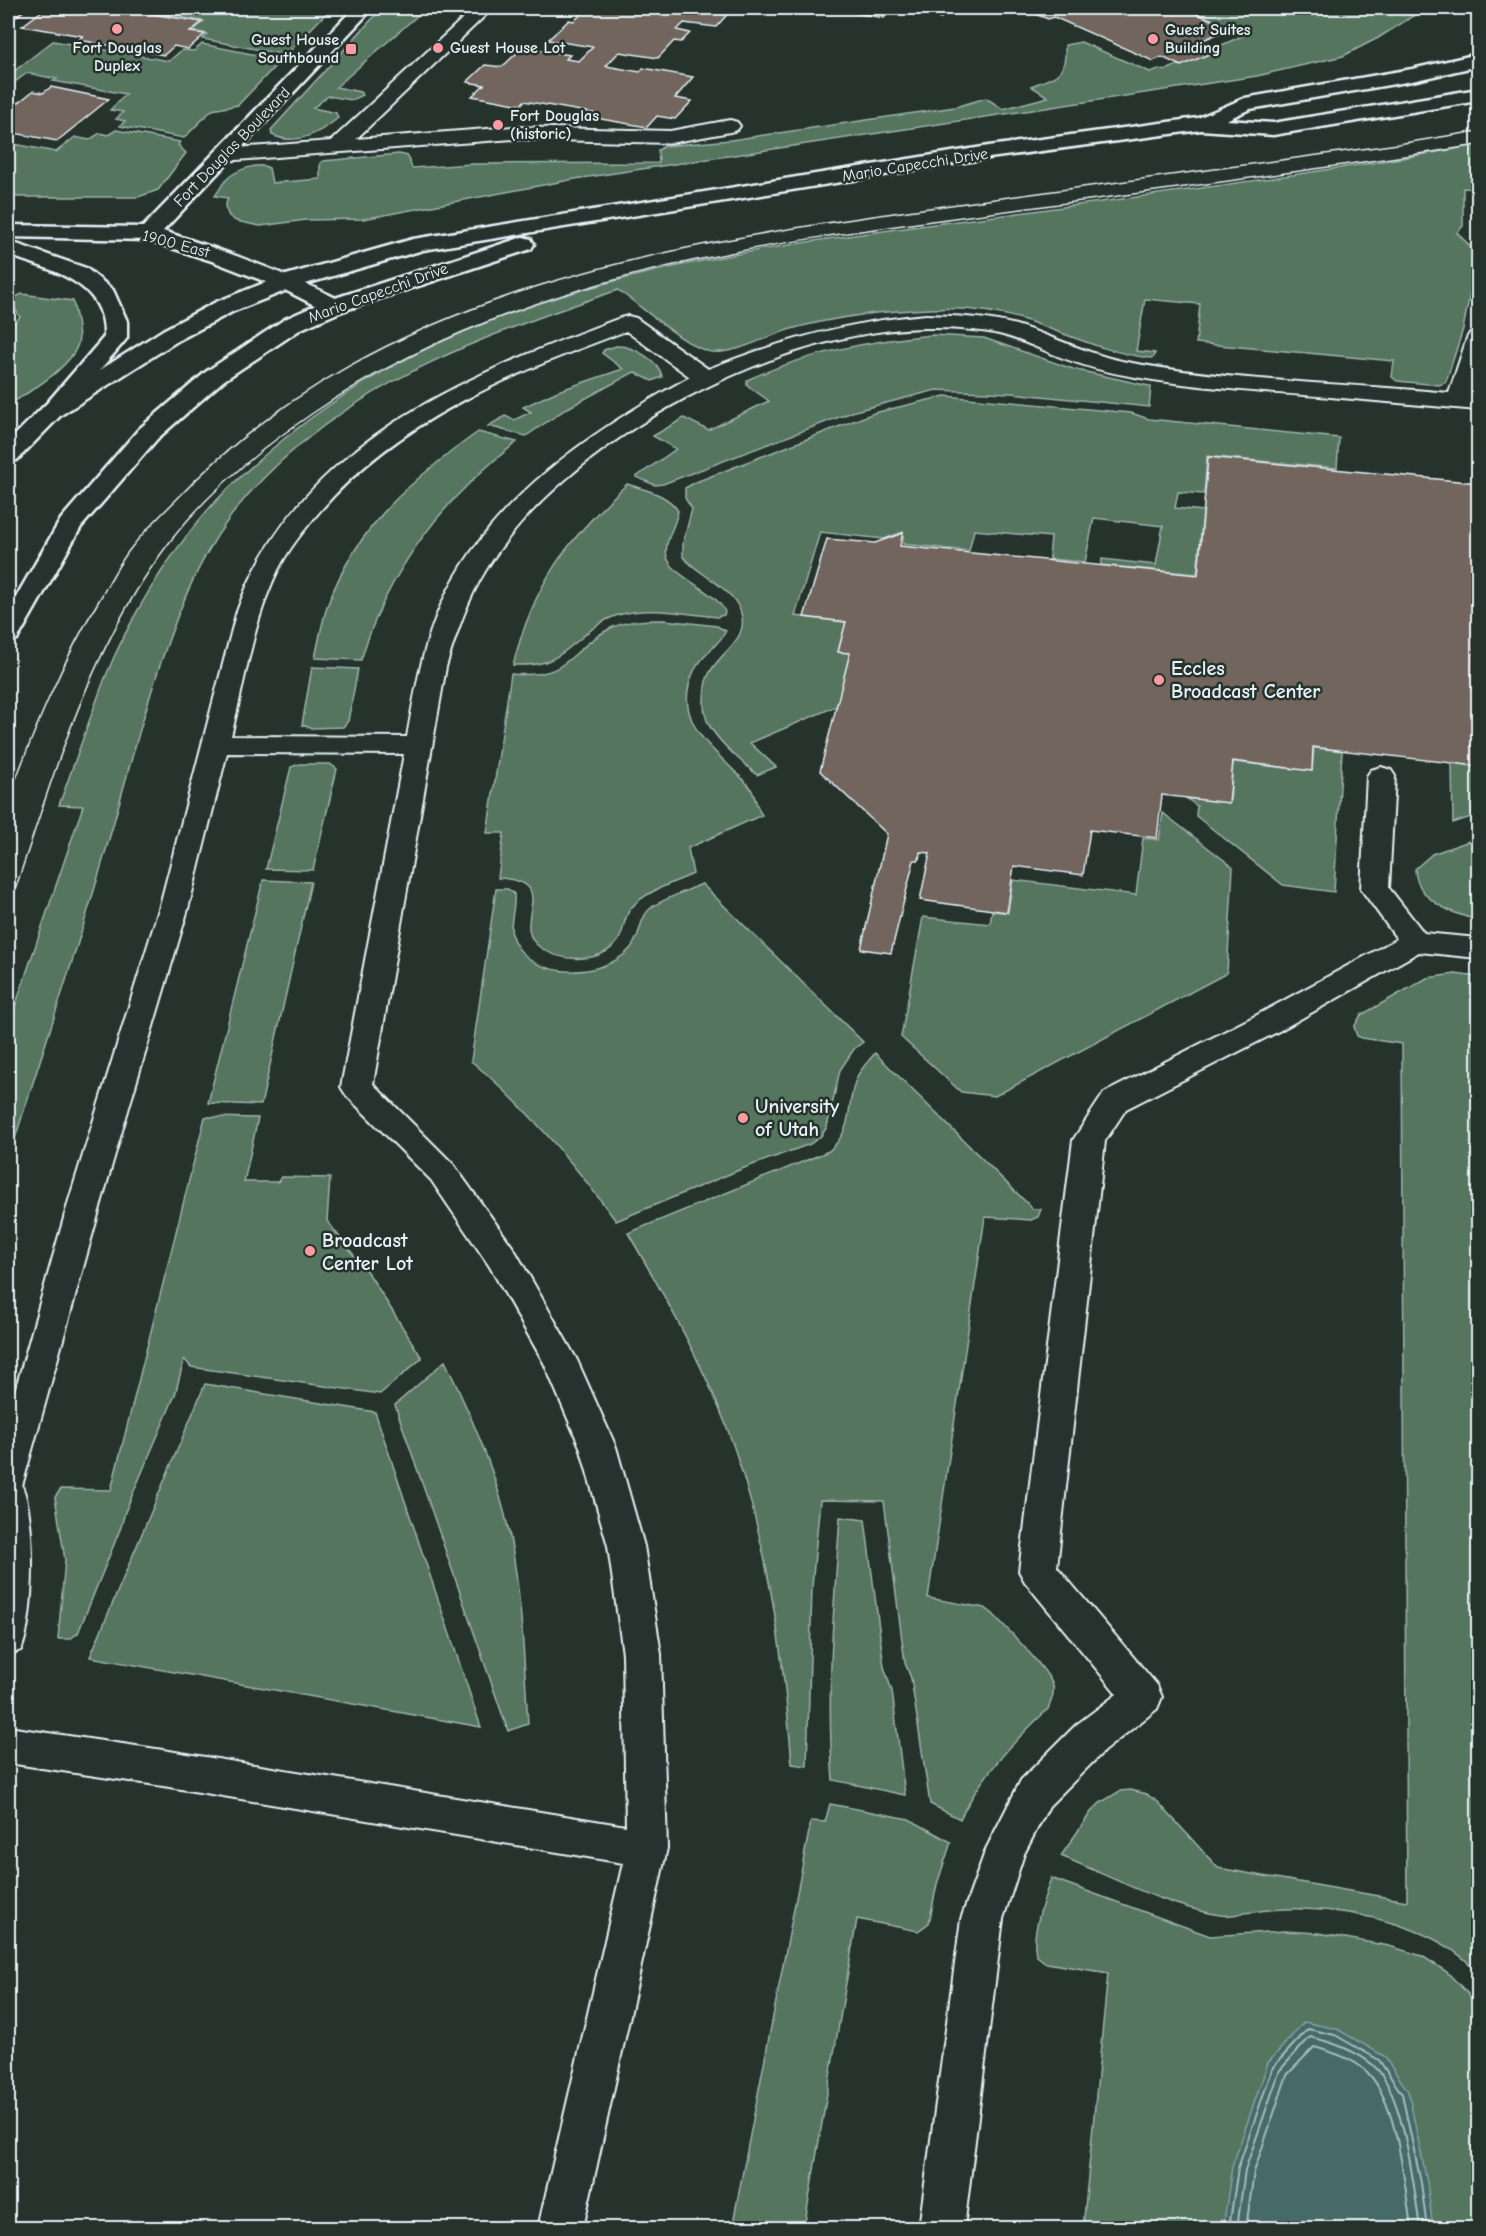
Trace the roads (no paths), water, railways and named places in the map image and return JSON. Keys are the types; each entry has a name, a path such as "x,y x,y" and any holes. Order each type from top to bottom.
{"main road":[{"name":"Fort Douglas Boulevard","path":"149,234 364,8"},
{"name":"Mario Capecchi Drive","path":"1201,124 1245,104 1412,75 1479,60"},
{"name":"Mario Capecchi Drive","path":"8,455 53,410 171,335 224,307 287,282 421,244 989,152 1201,124 1273,129 1479,95"},
{"name":"Mario Capecchi Drive","path":"8,633 70,524 148,434 215,376 292,324 334,306 630,211"},
{"name":"1900 East","path":"8,231 149,234 220,256 287,282 334,306"},
{"path":"8,248 78,273 105,295 116,321 115,338 53,410"}],"lane":[{"path":"8,13 16,8"},
{"path":"338,145 484,8"},
{"path":"223,154 513,134 670,137 730,126"},
{"path":"8,1478 78,1228 182,875 257,587 285,536 327,488 376,445 432,406 479,381 530,359 628,323 706,378"},
{"path":"560,2229 647,1848 642,1654 626,1546 598,1447 560,1360 502,1258 442,1172 357,1088 433,667 455,603 499,534 535,495 601,442 674,394 706,378 783,348 844,332 902,324 965,323 1015,332 1078,356 1152,374 1468,401 1479,338"},
{"path":"216,744 418,746"},
{"path":"1382,776 1375,889 1415,942"},
{"path":"941,2229 982,1920 1006,1849 1035,1793 1090,1738 1143,1697 1038,1571 1089,1140 1115,1101 1250,1032 1415,942 1479,948"},
{"path":"8,1495 14,1546 14,1589 8,1638"},
{"path":"8,1745 175,1770 647,1848"}],"water":[{"path":"1304,2022 1337,2029 1384,2056 1408,2091 1427,2182 1433,2228 1223,2228 1232,2167 1268,2063"}],"tram line":[{"path":"8,800 61,671 119,566 147,529 258,426 349,366 446,319 549,283 655,255 764,233 1478,131"},
{"path":"8,911 57,766 95,671 117,625 143,581 172,539 203,503 274,441 313,413 394,364 479,325 567,294 658,269 750,249 936,220 1254,178 1478,145"}],"place":[{"name":"Fort Douglas Duplex","path":"117,29"},
{"name":"Guest Suites Building","path":"1153,39"},
{"name":"Guest House Lot","path":"438,48"},
{"name":"Guest House Southbound","path":"351,49"},
{"name":"Fort Douglas (historic)","path":"498,125"},
{"name":"Eccles Broadcast Center","path":"1159,680"},
{"name":"University of Utah","path":"743,1118"},
{"name":"Broadcast Center Lot","path":"310,1251"}]}
